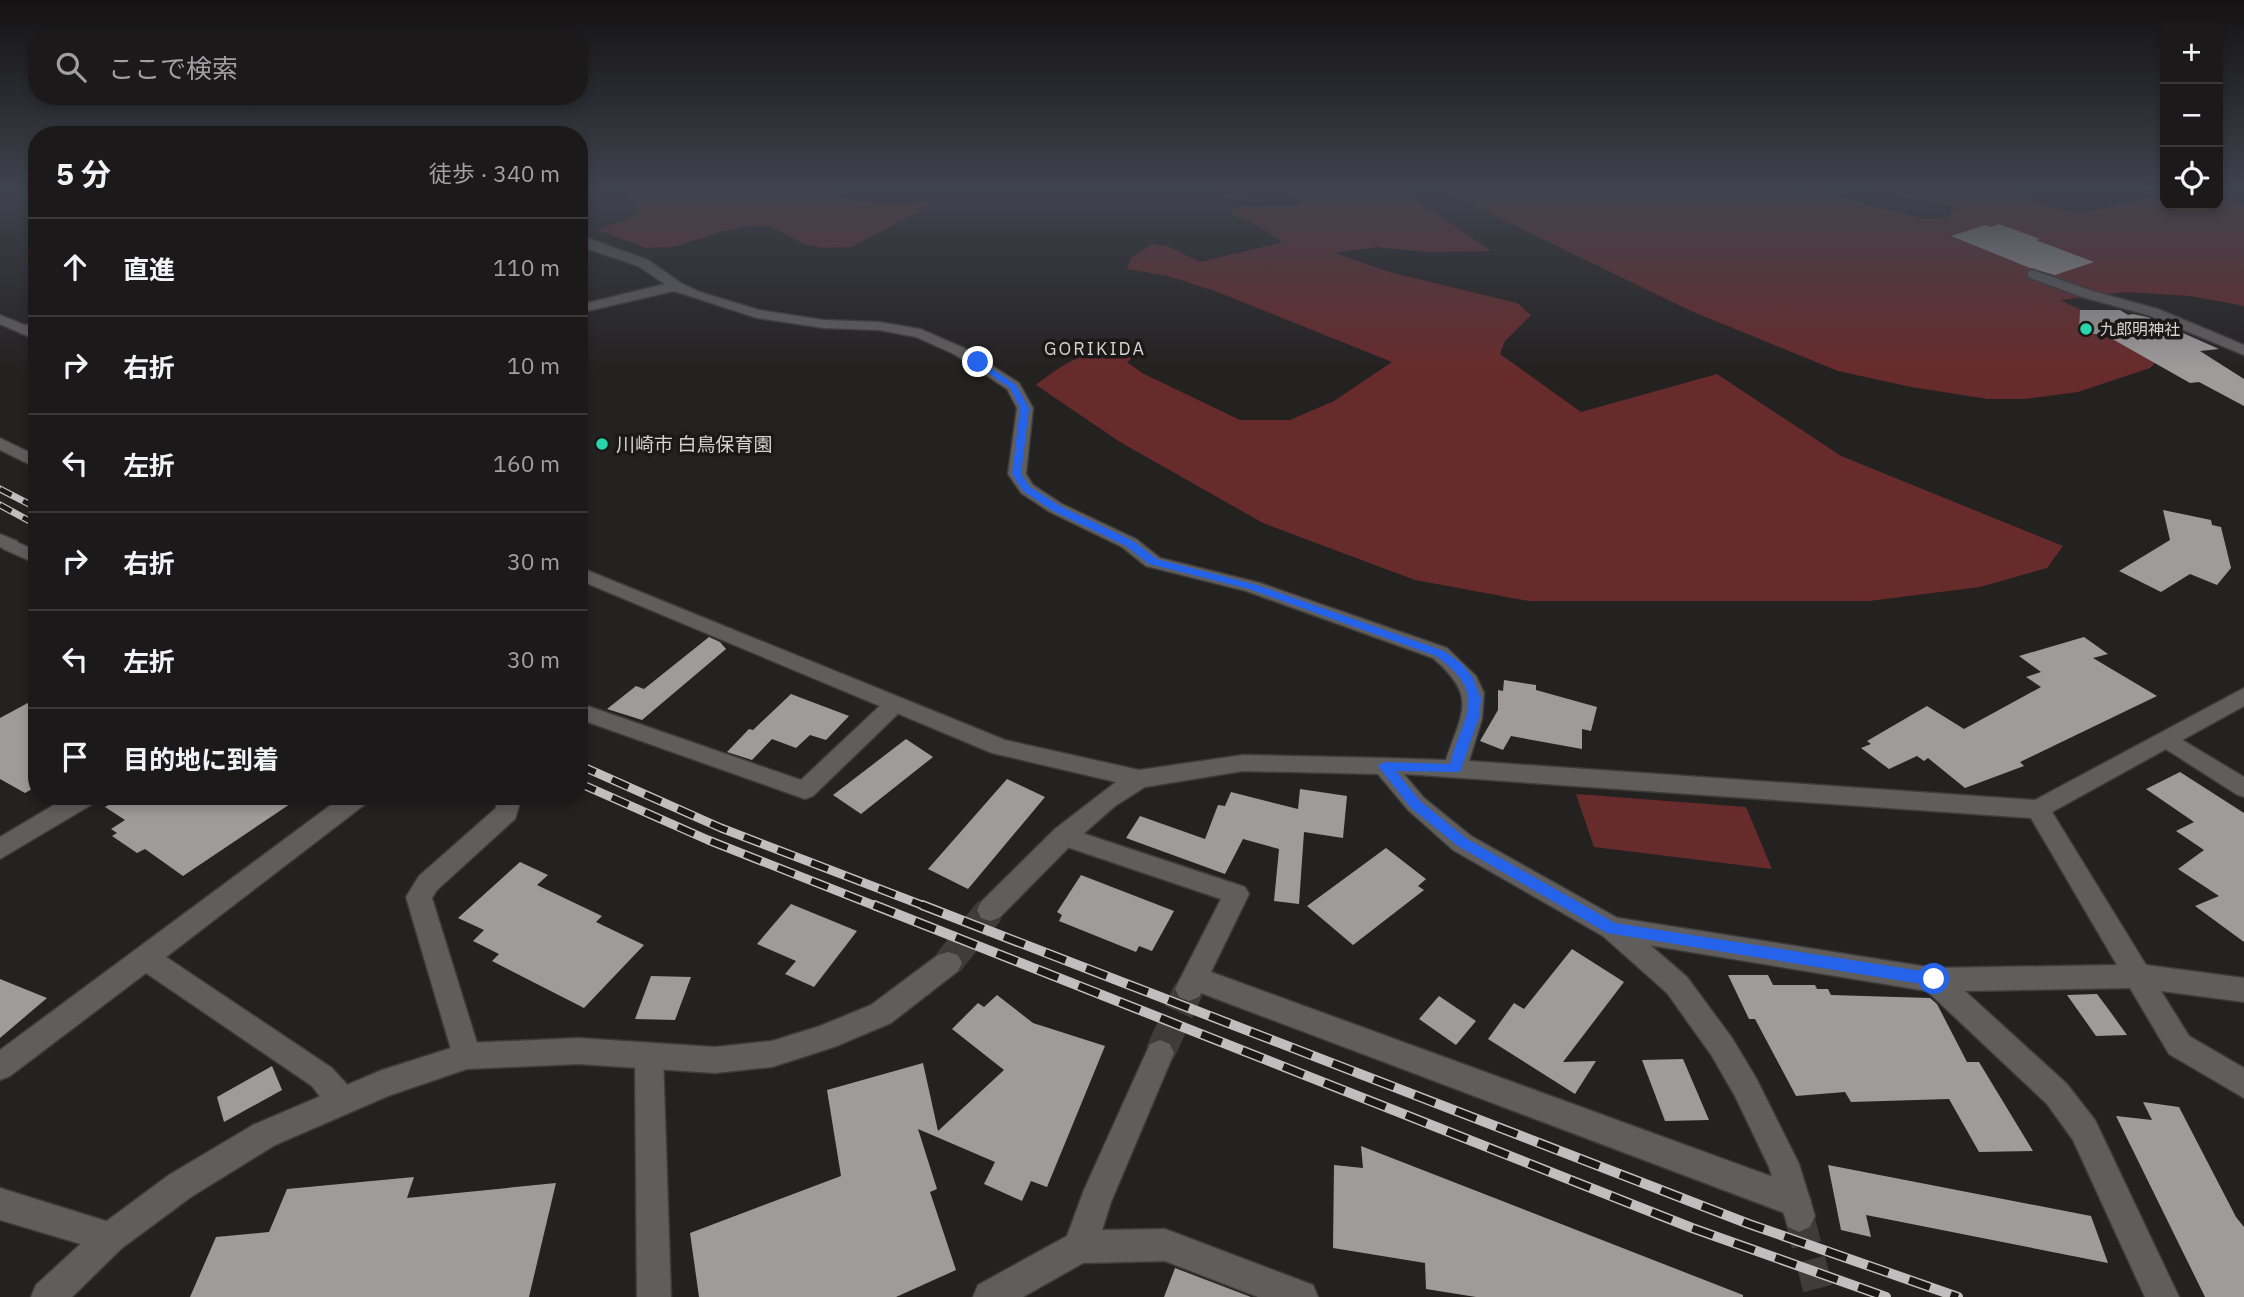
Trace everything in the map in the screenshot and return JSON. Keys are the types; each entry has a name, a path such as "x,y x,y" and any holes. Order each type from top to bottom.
{"street":[{"path":"600,249 643,263 676,286 695,295 757,314 824,324 878,326 920,333 978,362 1013,386 1025,408 1017,474 1027,489 1056,509 1129,543 1153,562 1253,587 1440,653 1458,666 1469,680 1475,699 1473,717 1455,769"},
{"path":"2033,274 2087,294 2153,312 2244,350"},
{"path":"588,307 676,286"},
{"path":"0,319 28,329"},
{"path":"0,443 28,458"},
{"path":"5,542 28,554"},
{"path":"588,577 1000,747 1139,779 1243,763 1384,766 2038,809 2169,740 2244,696"},
{"path":"588,714 805,790 894,705"},
{"path":"2169,740 2244,788"},
{"path":"1064,835 1236,894 1192,984 1797,1209 1784,1164 1722,1047 1677,985 1612,928 1462,843 1416,804 1384,766"},
{"path":"990,910 1064,835 1107,800 1139,779"},
{"path":"0,849 73,805"},
{"path":"0,1067 348,805"},
{"path":"467,1055 419,897 428,883 506,813 508,805"},
{"path":"2038,809 2179,1045 2244,1084"},
{"path":"1612,928 1934,979 2140,976 2244,990"},
{"path":"146,958 322,1077 341,1100"},
{"path":"48,1297 111,1237 180,1186 264,1135 341,1100 467,1055 578,1051 715,1060 772,1054 811,1042 881,1014 948,963"},
{"path":"1934,979 2057,1094 2084,1130 2162,1297"},
{"path":"1080,1247 1096,1201 1160,1053"},
{"path":"649,1055 653,1297"},
{"path":"0,1204 111,1237"},
{"path":"990,1297 1080,1247 1165,1245 1301,1297"}],"shaded area":[{"path":"1145,249 1172,249 1200,262 1256,249 1366,249 1335,253 1389,272 1517,303 1531,315 1505,341 1500,354 1581,412 1717,374 1841,456 2063,546 2047,568 1980,587 1869,601 1529,601 1415,580 1263,523 1120,442 1036,385 1071,361 1097,352 1124,350 1138,354 1127,362 1142,373 1240,420 1290,420 1334,401 1392,362 1215,291 1168,276 1127,269 1131,258"},
{"path":"1393,249 1487,249 1491,251 1428,252"},
{"path":"1562,249 2244,249 2244,306 2190,296 2126,292 2060,300 2107,322 2160,358 2150,368 2078,392 2025,399 1988,399 1911,387 1838,371 1691,311"},
{"path":"1576,794 1746,807 1772,869 1594,847"}],"building":[{"path":"1982,249 2058,249 2094,262 2055,275"},
{"path":"2080,310 2120,310 2128,315 2147,317 2219,349 2200,351 2244,379 2244,406 2199,382 2190,383 2107,336 2079,331"},
{"path":"2163,510 2211,520 2212,525 2221,527 2231,568 2217,585 2190,574 2161,592 2119,571 2170,540"},
{"path":"709,637 720,642 726,649 642,720 607,709 636,686 644,689"},
{"path":"2084,637 2108,654 2093,658 2157,696 2020,762 2024,766 1965,788 1928,758 1924,761 1917,756 1889,769 1861,748 1871,744 1867,741 1927,706 1964,729 2041,687 2026,677 2041,672 2019,656"},
{"path":"1504,680 1536,685 1536,690 1597,707 1591,731 1582,729 1582,749 1511,736 1503,750 1480,741 1498,710 1498,690 1503,691"},
{"path":"791,694 849,716 826,740 810,735 796,748 772,739 752,760 727,752 749,729 753,730"},
{"path":"28,703 28,791 25,793 0,779 0,718"},
{"path":"906,739 933,757 861,814 833,795"},
{"path":"2180,772 2244,813 2244,942 2195,906 2219,896 2178,869 2204,850 2176,831 2194,822 2146,789"},
{"path":"1007,779 1045,797 968,889 928,869"},
{"path":"1300,789 1347,796 1343,838 1304,832 1299,904 1274,901 1279,849 1243,839 1225,874 1126,838 1140,816 1205,839 1218,805 1225,806 1231,792 1298,809"},
{"path":"289,805 183,876 145,849 137,853 112,836 117,833 111,829 125,820 105,807"},
{"path":"1386,848 1426,879 1418,886 1424,890 1353,945 1307,906"},
{"path":"520,862 548,875 537,885 602,916 596,922 644,945 584,1008 492,961 499,954 473,941 484,930 458,918"},
{"path":"1081,875 1174,911 1152,951 1139,946 1136,952 1059,921 1062,915 1057,912"},
{"path":"791,904 857,931 814,987 785,974 796,961 757,944"},
{"path":"1572,949 1624,982 1563,1062 1596,1061 1575,1094 1488,1039 1514,1003 1524,1009"},
{"path":"1728,975 1768,975 1773,985 1815,985 1817,989 1828,989 1831,995 1930,998 1937,1004 1967,1062 1979,1062 2033,1151 1979,1152 1949,1099 1851,1102 1845,1092 1796,1096 1755,1019 1749,1019"},
{"path":"651,976 691,977 675,1020 635,1019"},
{"path":"0,979 47,998 0,1038"},
{"path":"2097,994 2127,1035 2096,1036 2067,995"},
{"path":"997,995 1033,1023 1105,1046 1047,1187 1031,1181 1022,1201 984,1184 995,1162 918,1129 937,1189 930,1192 956,1270 896,1297 699,1297 690,1233 841,1176 827,1090 923,1063 938,1131 1004,1070 952,1029 978,1003 984,1007"},
{"path":"1439,996 1476,1021 1456,1045 1419,1019"},
{"path":"1683,1059 1709,1120 1665,1121 1642,1060"},
{"path":"272,1066 282,1090 224,1122 217,1097"},
{"path":"2143,1102 2179,1107 2236,1217 2244,1227 2244,1297 2205,1297 2116,1116 2152,1120"},
{"path":"1361,1146 1743,1297 1476,1297 1426,1289 1425,1263 1333,1248 1334,1165 1363,1168"},
{"path":"1828,1165 2091,1216 2108,1263 1866,1215 1871,1237 1841,1230"},
{"path":"414,1177 407,1198 556,1183 529,1297 190,1297 216,1237 269,1232 287,1189"},
{"path":"1175,1268 1251,1297 1164,1297"}],"tunnel":[{"path":"948,963 990,910"},
{"path":"1160,1053 1189,989"},
{"path":"1799,1216 1820,1297"}],"railway":[{"path":"0,489 28,503"},
{"path":"0,505 28,520"},
{"path":"588,769 721,828 927,907"},
{"path":"588,787 708,840 878,907"},
{"path":"874,905 1692,1228 1886,1297"},
{"path":"922,905 1749,1224 1958,1297"}],"place":[{"name":"九郎明神社","path":"2086,329"},
{"name":"川崎市 白鳥保育園","path":"602,444"}],"district":[{"name":"GORIKIDA","path":"1095,349"}],"route":[{"path":"978,362 1013,386 1025,408 1017,474 1027,489 1056,509 1129,543 1153,562 1253,587 1440,653 1458,666 1469,680 1475,699 1473,717 1455,769 1384,766 1416,804 1462,843 1612,928 1934,979"}]}
